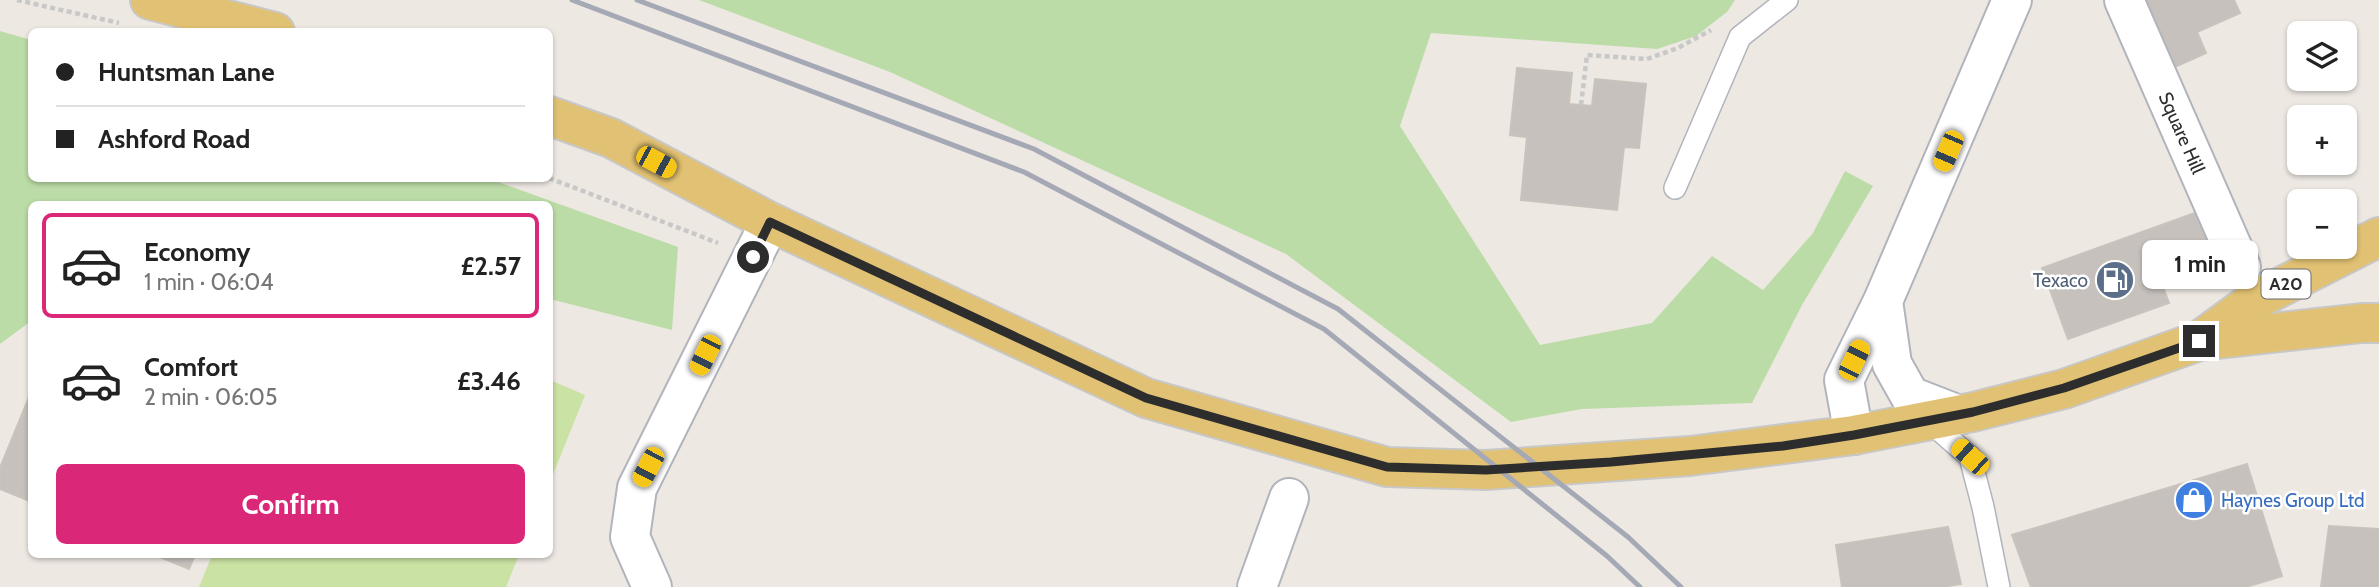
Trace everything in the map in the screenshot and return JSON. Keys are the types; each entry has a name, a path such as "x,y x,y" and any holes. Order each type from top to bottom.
{"main road":[{"path":"150,0 259,28"},
{"name":"A20","path":"553,117 611,138 770,222 1146,398 1387,467 1486,470 1783,446 1944,418 2064,388 2199,341 2362,323 2379,324"},
{"name":"A20","path":"2199,341 2255,300 2379,237"}],"street":[{"path":"1854,435 1844,380 1883,301 2012,0"},
{"name":"Square Hill","path":"2124,0 2241,267"},
{"path":"652,587 630,537 637,488 770,222"},
{"path":"1883,301 1892,364 1910,396 1944,418"},
{"path":"1257,587 1289,498"}],"lane":[{"path":"1675,188 1740,37 1787,0"},
{"path":"1944,418 1970,457 1999,587"}],"path":[{"path":"17,0 120,23"},
{"path":"1581,105 1587,55 1647,59 1678,48 1720,24"},
{"path":"553,180 753,257"}],"green space":[{"path":"699,0 1735,0 1727,12 1696,36 1657,49 1431,33 1400,126 1540,345 1652,323 1712,256 1763,290 1813,233 1845,171 1873,186 1802,305 1752,403 1582,409 1511,422 1286,254 890,72"},
{"path":"0,31 28,39 28,182 498,182 551,201 28,201 28,323 0,344"},
{"path":"553,202 678,247 672,330 553,300"},
{"path":"553,381 585,395 553,475"},
{"path":"211,558 518,558 506,587 199,587"}],"building":[{"path":"2134,0 2234,0 2240,13 2197,32 2206,53 2166,71"},
{"path":"1517,68 1572,73 1569,104 1592,106 1595,79 1646,84 1639,148 1624,147 1617,210 1521,200 1527,137 1510,135"},
{"name":"Texaco","path":"2203,210 2219,255 2199,262 2202,273 2163,287 2169,303 2068,339 2042,268"},
{"path":"28,400 28,500 0,489 0,468"},
{"name":"Haynes Group Ltd","path":"2247,464 2282,576 2246,587 2031,587 2012,535"},
{"name":"Haynes Group Ltd","path":"2247,464 2282,576 2246,587 2031,587 2012,535"},
{"name":"Haynes Group Ltd","path":"2329,526 2379,529 2379,587 2321,587"},
{"name":"Haynes Group Ltd","path":"2329,526 2379,529 2379,587 2321,587"},
{"path":"1948,527 1961,584 1941,587 1842,587 1836,545"},
{"path":"1948,527 1961,584 1941,587 1842,587 1836,545"},
{"path":"162,558 194,558 189,569"}],"railway":[{"path":"572,0 1024,172 1324,329 1607,556 1640,587"},
{"path":"637,0 1034,149 1338,309 1628,537 1681,587"}],"place":[{"name":"Texaco","path":"2115,280"},
{"name":"Haynes Group Ltd","path":"2194,500"}],"route":[{"path":"753,257 770,222 1146,398 1387,467 1486,470 1611,462 1783,446 1854,435 1973,412 2064,388 2199,341"}]}
